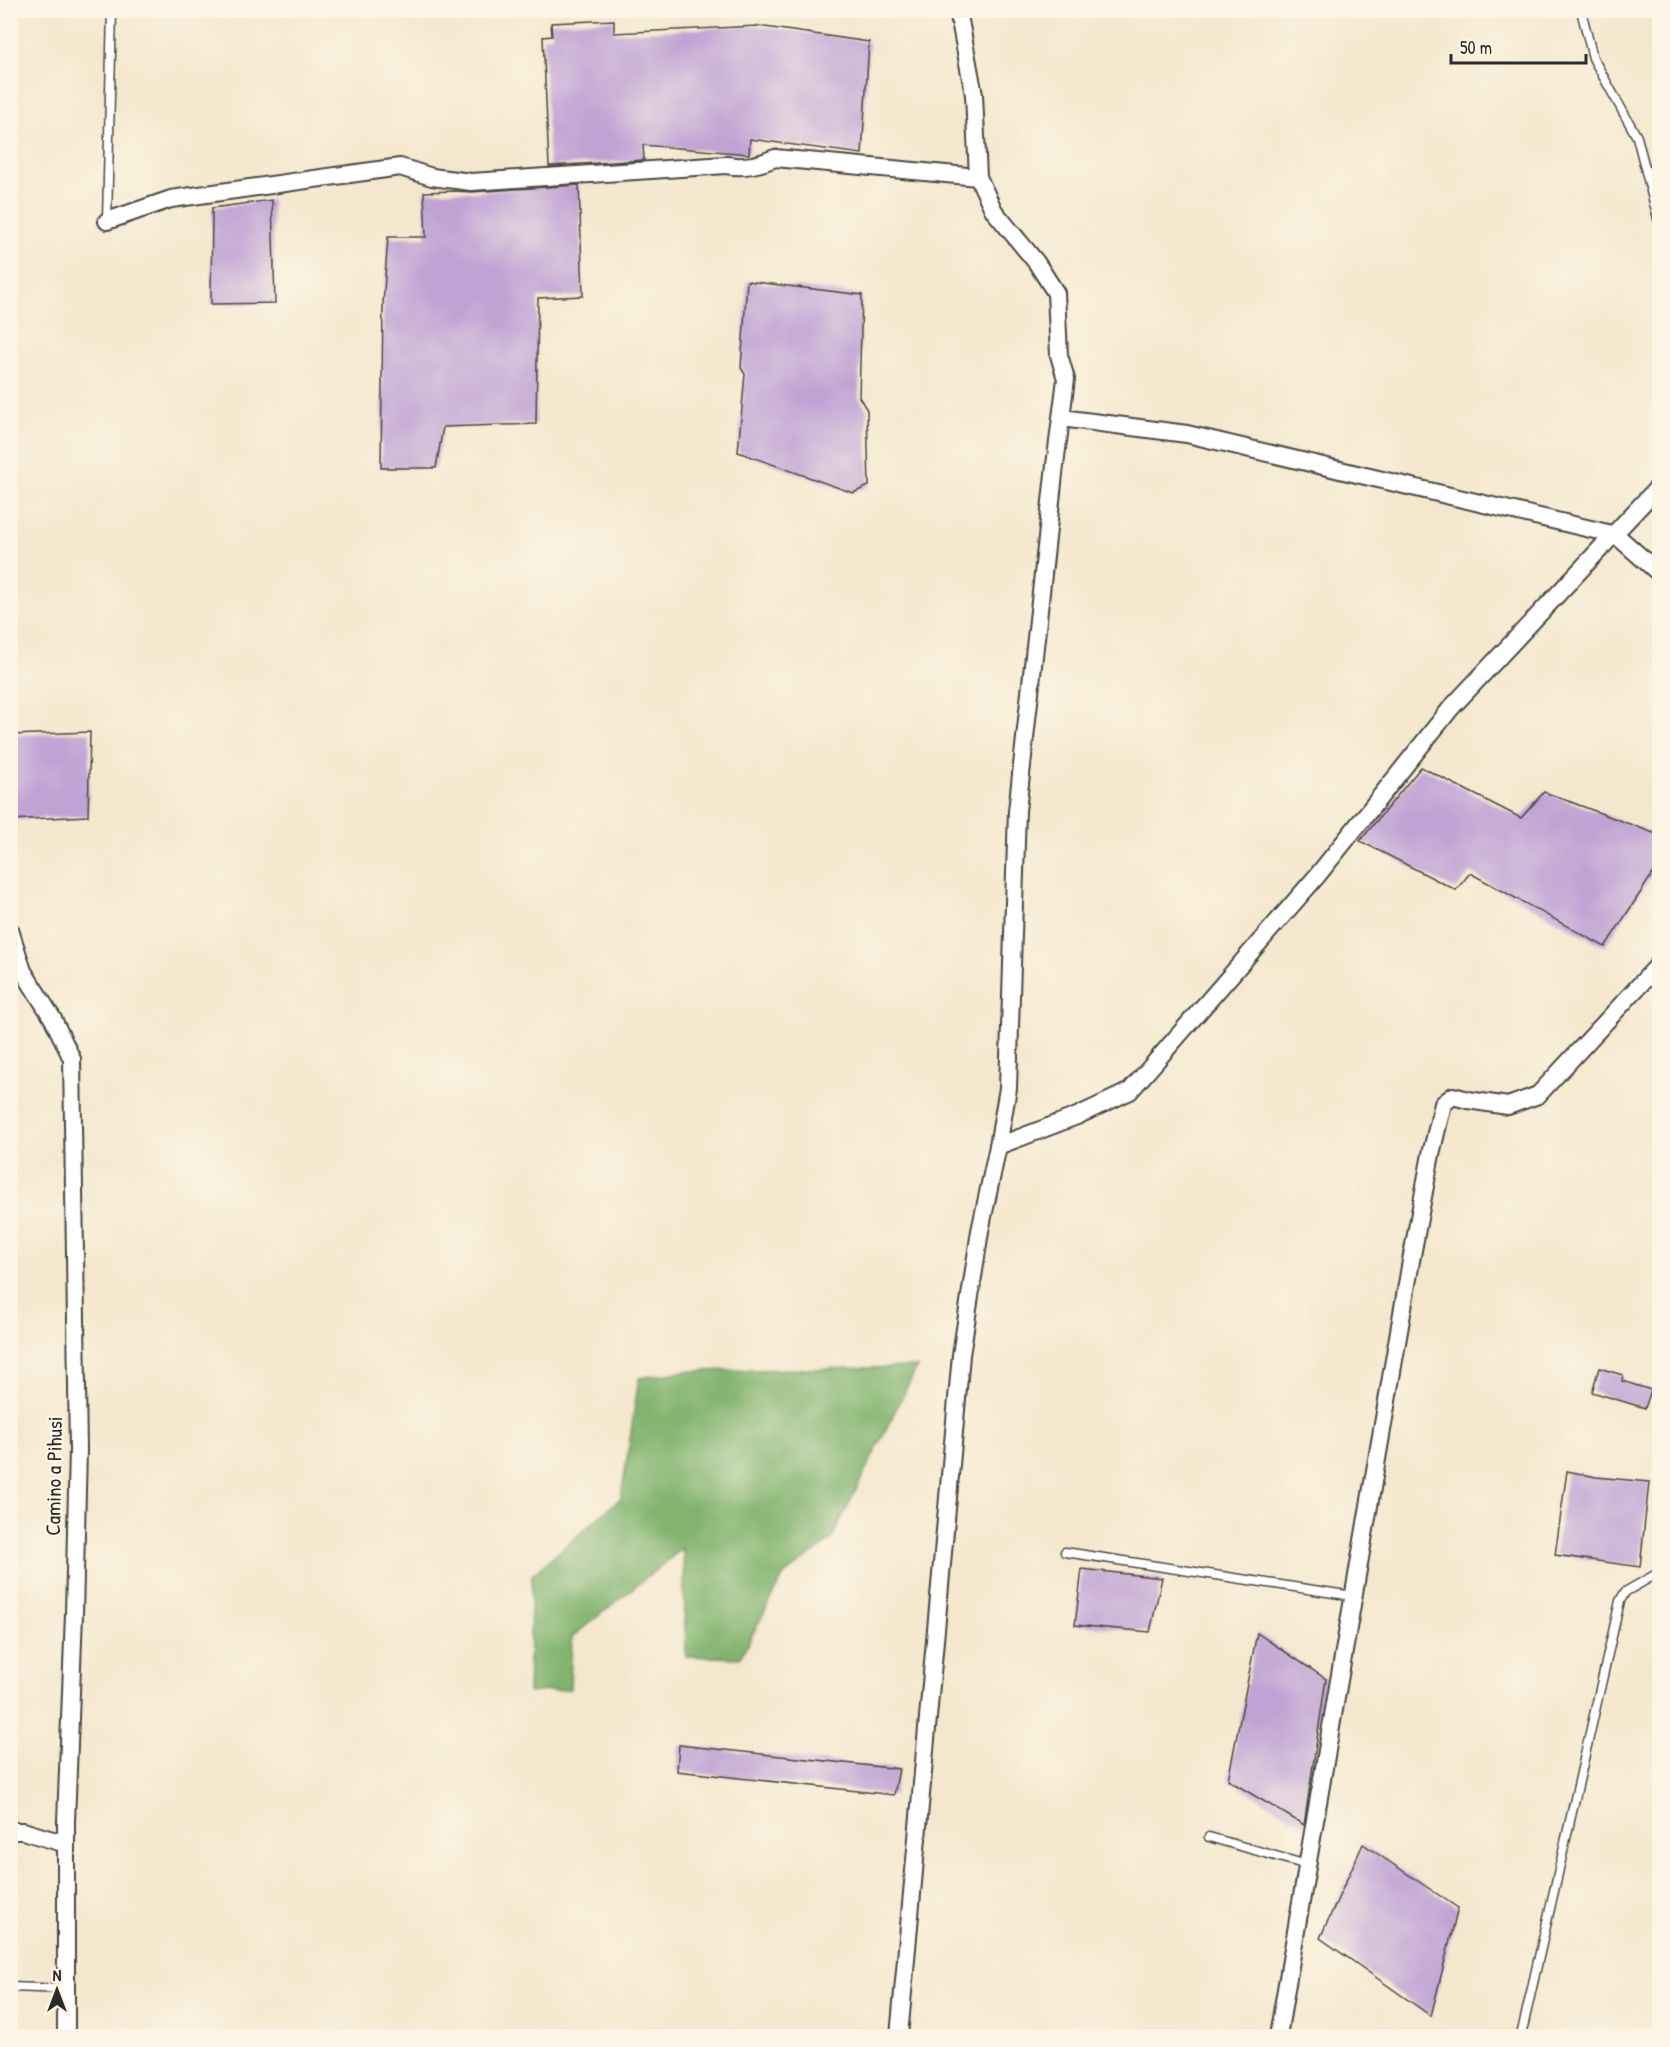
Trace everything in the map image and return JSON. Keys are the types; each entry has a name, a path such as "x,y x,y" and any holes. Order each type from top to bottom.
{"street":[{"path":"899,2037 961,1355 980,1231 1008,1088 1017,811 1066,379 1059,355 1056,293 1036,262 994,211 978,177 974,95 958,10"},
{"path":"107,221 171,199 400,167 432,177 471,182 726,165 742,167 757,165 775,158 978,177"},
{"path":"1061,418 1187,434 1616,534 1659,574"},
{"path":"998,1146 1077,1116 1130,1091 1317,876 1452,708 1616,534 1659,485"},
{"name":"Camino a Pihusi","path":"10,930 23,971 53,1019 72,1059 78,1450 66,1844 66,2037"},
{"path":"1278,2037 1410,1261 1443,1104 1454,1096 1508,1106 1538,1095 1659,963"},
{"path":"10,1831 23,1831 66,1844"}],"lane":[{"path":"107,221 112,10"},
{"path":"1581,10 1593,58 1637,137 1659,226"},
{"path":"1065,1552 1353,1596"},
{"path":"1521,2037 1620,1601 1625,1592 1659,1572"},
{"path":"1209,1837 1307,1865"},
{"path":"10,1988 66,1989"}],"green space":[{"path":"917,1367 831,1540 784,1575 740,1658 686,1656 683,1548 572,1637 570,1689 528,1693 532,1575 621,1498 639,1378 688,1371"}],"building":[{"path":"614,20 614,33 758,26 869,42 862,154 750,139 749,154 643,145 644,160 549,166 543,37 552,36 551,23"},
{"path":"579,185 583,296 538,298 536,424 443,427 436,468 381,468 383,304 388,237 426,237 424,192 472,192"},
{"path":"272,200 275,303 211,304 212,208"},
{"path":"747,281 862,295 859,397 867,410 869,486 853,493 738,452 745,374 741,368"},
{"path":"90,732 88,816 10,820 10,735"},
{"path":"1421,767 1521,818 1544,792 1659,835 1659,864 1605,947 1470,873 1456,890 1360,841"},
{"path":"1599,1368 1623,1375 1622,1381 1651,1390 1645,1408 1592,1392"},
{"path":"1567,1471 1596,1477 1649,1482 1640,1567 1555,1555"},
{"path":"1082,1569 1162,1578 1150,1632 1075,1625"},
{"path":"1257,1633 1326,1679 1304,1825 1228,1780"},
{"path":"679,1745 899,1769 894,1795 677,1771"},
{"path":"1363,1844 1458,1908 1431,2016 1320,1938"}]}
